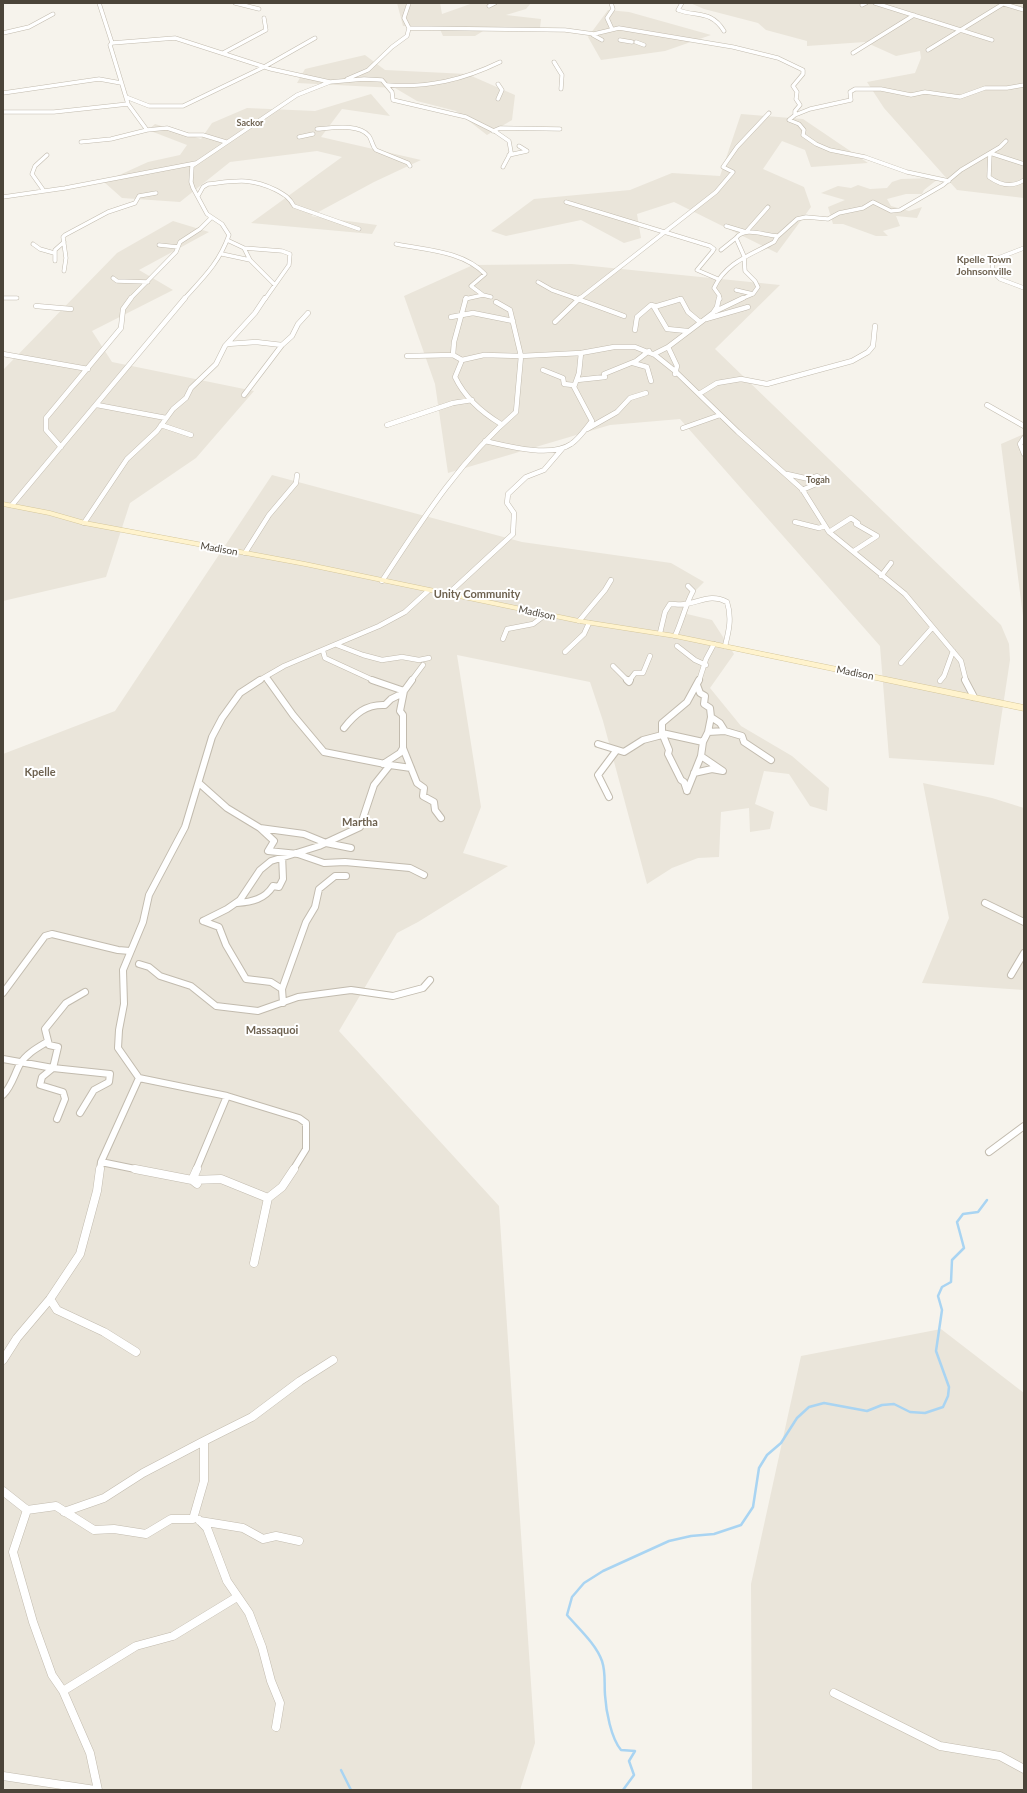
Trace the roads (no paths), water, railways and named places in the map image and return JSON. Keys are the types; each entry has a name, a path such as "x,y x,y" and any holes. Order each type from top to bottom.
{"street":[{"path":"235,3 259,9"},
{"path":"407,36 409,28 404,18 409,3"},
{"path":"489,6 495,3"},
{"path":"611,3 613,9 607,18 612,29"},
{"path":"682,3 678,10 680,12 705,14 721,24 724,31"},
{"path":"875,3 992,40"},
{"path":"98,4 112,44 110,45 120,83 128,104 147,130"},
{"path":"928,50 940,44 1001,4 1024,10"},
{"path":"3,33 24,30 38,24 52,14"},
{"path":"853,53 914,15"},
{"path":"223,53 266,30 264,18"},
{"path":"409,28 565,30 588,35 603,34 612,29 700,40 760,53 797,65 803,70 803,74 793,86 797,92 796,99 800,105 795,111 795,115"},
{"path":"344,80 368,70 392,47 418,28"},
{"path":"593,35 607,42"},
{"path":"112,44 168,37 186,40 264,67 330,82"},
{"path":"126,97 149,106 183,106 264,67 315,38"},
{"path":"620,40 634,42 644,46"},
{"path":"387,85 408,86 447,83 500,62"},
{"path":"554,62 562,75 561,90"},
{"path":"3,93 99,79 120,83"},
{"path":"12,505 179,305 210,271 222,254 229,235 228,231 222,224 211,218 191,182 192,166 226,142 297,95 330,82 344,80 382,80 392,92 392,98 396,101 417,104 466,117 493,131 509,142 511,146 509,155 503,167"},
{"path":"498,84 502,90 498,99"},
{"path":"949,181 902,171 861,156 849,156 822,149 811,143 803,135 804,130 799,124 788,120 795,115 810,109 851,100 850,92 855,89 881,88 894,94 925,92 960,97 985,88 1007,88 1024,85"},
{"path":"3,112 54,112 128,104"},
{"path":"555,322 565,310 580,300 716,192 733,172 723,167 737,147 769,113"},
{"path":"317,129 347,127 363,132 369,135 376,150 408,163 410,166"},
{"path":"81,142 111,139 147,130 167,128 188,135 203,135 226,142"},
{"path":"493,131 500,128 560,129"},
{"path":"299,137 312,134"},
{"path":"716,311 720,300 720,294 714,288 718,279 728,266 744,256 763,249 774,242 778,236 800,218 828,219 839,213 863,208 873,202 892,211 900,210 949,181 961,170 990,153 1006,141"},
{"path":"509,155 527,151 519,146"},
{"path":"990,153 1024,164"},
{"path":"990,153 989,176 993,180 1001,184 1014,185 1024,180"},
{"path":"44,191 32,174 35,166 47,155"},
{"path":"3,196 44,191 196,163"},
{"path":"198,196 203,187 208,184 248,180 282,191 289,197 294,206 303,210 331,218 359,229"},
{"path":"64,271 66,258 64,242 65,235 75,228 108,212 135,203 138,196 156,193"},
{"path":"566,202 714,249 710,258 697,270 703,274 718,279"},
{"path":"721,250 738,235 746,232 768,207"},
{"path":"61,447 46,430 46,418 121,328 123,309 176,252 180,242 200,229 211,218"},
{"path":"726,226 746,232 778,236"},
{"path":"577,380 591,377 601,378 605,376 604,374 633,362 651,352 668,347 687,330 716,311 753,294 758,287 755,281 745,271 744,256 736,238"},
{"path":"55,261 54,253 64,242"},
{"path":"84,523 127,459 161,425 173,409 186,398 191,388 216,364 227,344 256,313 289,265 290,254 282,251 244,248 227,242"},
{"path":"33,244 40,249 54,253"},
{"path":"396,244 463,259 481,267 485,274 482,278 473,282 471,286 483,295 491,297"},
{"path":"159,245 178,247"},
{"path":"244,248 250,260 275,285"},
{"path":"1024,248 993,260 992,271 1000,279 1024,288"},
{"path":"222,254 250,260"},
{"path":"113,278 117,281 148,282"},
{"path":"538,282 580,300 624,316"},
{"path":"736,290 753,294"},
{"path":"452,355 452,342 460,322 461,308 466,298 483,295"},
{"path":"3,298 18,298"},
{"path":"635,330 638,317 651,305 655,306 681,299 682,305 689,314 702,320 726,314 731,310 748,307"},
{"path":"382,581 450,478 501,424 516,412 521,356 510,310 502,304 496,302"},
{"path":"36,306 71,309"},
{"path":"655,306 654,310 668,329 687,330"},
{"path":"244,395 282,345 292,336 298,324 308,313"},
{"path":"451,317 473,313 513,321"},
{"path":"699,394 717,383 741,379 767,384 810,373 825,367 852,361 868,352 873,346 875,326"},
{"path":"227,344 256,342 282,345"},
{"path":"408,356 452,355 462,360 485,354 521,356 581,353 621,346 637,347 651,352 699,394 720,415 731,423 738,432 760,453 787,474 802,490 829,532 905,594 961,661 965,680 974,697"},
{"path":"668,347 677,366 675,374"},
{"path":"573,385 577,380 581,353"},
{"path":"3,354 88,369"},
{"path":"462,360 455,377 459,387 485,415 501,424"},
{"path":"633,362 647,366 651,381"},
{"path":"543,370 563,378 564,384 573,385"},
{"path":"448,594 512,534 514,513 507,503 508,494 526,477 544,470 550,461 562,450 572,444 592,421 587,414 584,405 578,399 573,385"},
{"path":"584,431 618,412 630,398 646,393"},
{"path":"387,426 453,403 472,400"},
{"path":"97,404 166,418"},
{"path":"987,405 1024,426"},
{"path":"683,428 720,415"},
{"path":"161,425 191,435"},
{"path":"1024,438 1020,444 1024,454"},
{"path":"485,441 524,450 562,450"},
{"path":"787,474 809,479 817,476 823,482 802,490"},
{"path":"245,553 269,515 296,483 297,475"},
{"name":"Madison","path":"3,504 50,513 84,523 245,553 545,615 660,633 1024,708"},
{"path":"829,532 851,518 858,523 856,524 877,536 854,551"},
{"path":"795,522 819,528 825,526"},
{"path":"881,574 891,563"},
{"path":"579,621 605,590 611,580"},
{"path":"675,636 682,620 685,604 693,591 688,586"},
{"path":"254,1263 268,1198 282,1187 306,1149 306,1122 299,1118 227,1096 139,1078 118,1048 119,1030 124,1004 124,970 142,922 149,895 186,827 212,737 222,718 240,693 284,666 338,645 405,612 428,591"},
{"path":"660,633 668,605 685,604 710,597 722,599 727,602 731,620 725,646"},
{"path":"503,639 508,629 533,624 545,615"},
{"path":"565,652 574,641 584,634 589,623"},
{"path":"901,663 905,661 918,643 926,638 932,628"},
{"path":"697,685 700,693 705,696 704,704 710,708 711,718 707,730 708,732 703,742 701,756 687,791 684,782 681,780 668,754 669,750 662,734 662,723 686,702 697,685 706,664 706,659 714,644"},
{"path":"338,645 352,652 377,659 391,660 405,657 416,660 429,658"},
{"path":"677,646 695,660 706,664"},
{"path":"323,651 325,658 364,678 385,687 404,692"},
{"path":"940,681 944,676 953,651"},
{"path":"613,666 629,682 635,673 643,672 650,656"},
{"path":"423,665 404,692 400,711 403,715 403,748 411,768 418,778 417,783 424,788 423,796 434,802 434,810 441,818"},
{"path":"265,677 293,715 324,752 386,765 411,768"},
{"path":"344,728 355,713 363,708 374,704 385,705 391,699 404,692"},
{"path":"711,718 720,723 725,731"},
{"path":"708,732 725,731 742,736 744,742 771,760"},
{"path":"598,744 616,751 624,752 643,740 662,734 703,742"},
{"path":"199,783 227,808 260,828 274,840 268,851 282,855 294,854 326,843 360,827 374,785 386,765 400,753 403,748"},
{"path":"609,797 598,775 616,751"},
{"path":"694,773 712,769 723,771 701,756"},
{"path":"260,828 304,834 326,843 351,848"},
{"path":"294,854 324,863 345,862 410,868 424,875"},
{"path":"282,855 260,870 252,884 236,903 203,922 219,927 232,951 234,960 246,979 271,982 282,990"},
{"path":"236,903 253,902 270,893 273,886 279,887 283,880 282,855"},
{"path":"283,1003 282,990 306,922 316,907 319,889 335,876 346,876"},
{"path":"985,903 1024,922"},
{"path":"3,992 45,936 52,934 118,950 130,951"},
{"path":"1011,975 1024,953"},
{"path":"139,964 148,967 160,976 191,986 216,1006 231,1009 258,1011 298,997 351,990 393,996 423,988 430,980"},
{"path":"57,1119 65,1100 63,1092 40,1085 42,1077 53,1068 58,1047 49,1045 47,1042 46,1029 49,1023 66,1003 85,992"},
{"path":"3,1095 13,1083 21,1061 32,1050 47,1042"},
{"path":"3,1059 21,1061 53,1068 110,1074 109,1082 94,1090 80,1113"},
{"path":"3,1360 17,1338 50,1299 80,1254 97,1191 101,1162 132,1099 139,1078"},
{"path":"194,1182 227,1096"},
{"path":"988,1152 1024,1126"},
{"path":"101,1162 194,1182 221,1179 268,1198"},
{"path":"50,1299 57,1310 104,1332 136,1352"},
{"path":"64,1512 104,1498 143,1473 252,1416 300,1381 333,1360"},
{"path":"196,1520 203,1490 206,1468 204,1441"},
{"path":"3,1491 27,1510 56,1506 64,1512 86,1523 94,1530 114,1529 146,1534 171,1519 196,1520 243,1528 263,1539 276,1536 299,1541"},
{"path":"3,1776 96,1790 90,1753 63,1691 52,1675 47,1662 33,1622 13,1552 27,1510"},
{"path":"196,1520 207,1528 220,1566 237,1597 242,1601 250,1613 280,1703 276,1727"},
{"path":"63,1691 136,1646 173,1636 237,1597"},
{"path":"834,1693 940,1746 1000,1756 1024,1768"}],"waterway":[{"path":"623,1790 634,1775 629,1761 635,1751 621,1750 614,1739 607,1709 602,1661 596,1649 567,1615 572,1597 584,1583 603,1571 669,1541 691,1536 714,1534 741,1525 753,1507 759,1468 767,1455 781,1443 797,1418 809,1407 824,1403 867,1411 882,1405 894,1404 910,1412 925,1413 943,1407 948,1396 949,1387 936,1351 942,1310 938,1296 942,1287 951,1282 952,1260 964,1248 957,1222 963,1214 978,1212 987,1200"},
{"path":"341,1770 351,1790"}],"district":[{"name":"Sackor","path":"250,123"},
{"name":"Kpelle Town Johnsonville","path":"984,266"},
{"name":"Togah","path":"818,480"},
{"name":"Unity Community","path":"477,594"},
{"name":"Kpelle","path":"40,772"},
{"name":"Martha","path":"360,822"},
{"name":"Massaquoi","path":"272,1030"}]}
